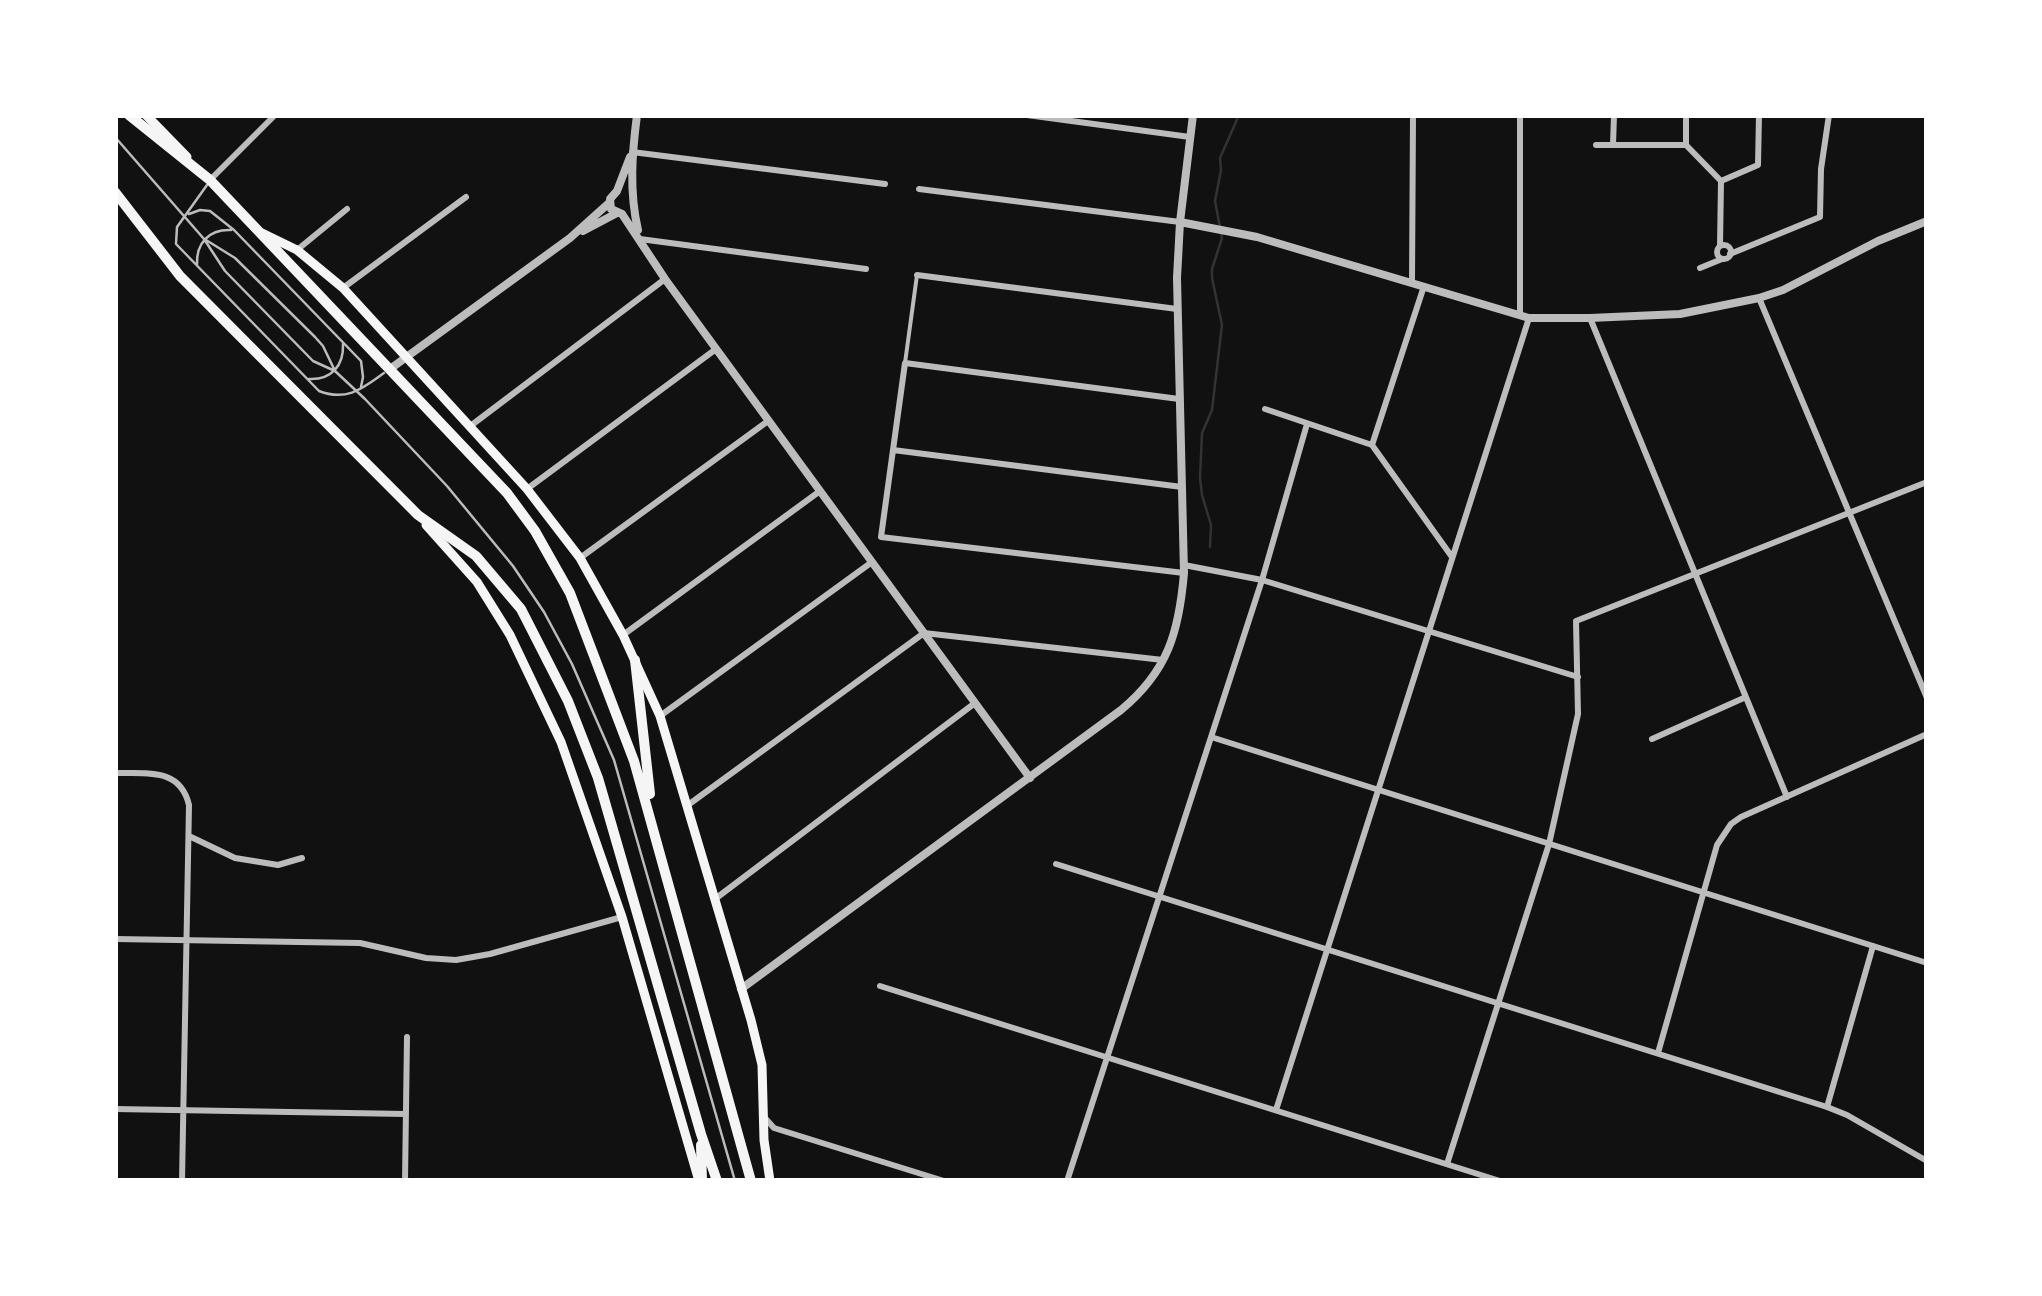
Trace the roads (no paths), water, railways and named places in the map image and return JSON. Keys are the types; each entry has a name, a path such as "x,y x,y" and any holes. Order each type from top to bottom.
{"highway":[{"path":"129,115 210,180 506,493 542,543 570,593 634,761 751,1181"},
{"path":"115,192 180,276 418,515 476,556 522,609 568,701 598,778 717,1181"},
{"path":"636,660 653,825"},
{"path":"700,1181 701,1134"}],"main road":[{"path":"146,115 210,180"},
{"path":"260,232 297,250 343,288 528,489 580,558 623,635 660,716 762,1066 764,1140 770,1181"},
{"path":"418,515 478,582 510,635 561,742 622,916 700,1181"}],"street":[{"path":"210,180 276,115"},
{"path":"638,115 632,152 632,201 640,239"},
{"path":"1027,115 1190,137"},
{"path":"741,989 1132,702 1150,684 1164,660 1179,612 1184,569 1177,309 1180,222 1193,115"},
{"path":"1412,282 1413,115"},
{"path":"1276,1110 1429,631 1524,316 1520,115"},
{"path":"1614,115 1614,145"},
{"path":"1686,115 1686,145 1721,182 1720,246 1728,246 1727,256"},
{"path":"1721,182 1758,165 1759,115"},
{"path":"1700,268 1820,217 1821,169 1829,115"},
{"path":"1596,145 1686,145"},
{"path":"632,152 885,184"},
{"path":"390,369 570,238 617,192 632,152"},
{"path":"918,189 1180,222 1257,237 1524,316 1680,314 1758,298 1783,290 1878,241 1927,221"},
{"path":"617,192 627,193 632,201"},
{"path":"343,288 466,197"},
{"path":"570,238 628,211 632,201"},
{"path":"609,202 640,239 665,279 1030,778"},
{"path":"297,250 347,209"},
{"path":"640,239 866,269"},
{"path":"1177,309 917,275 881,537 1262,580 1578,677"},
{"path":"469,427 665,279"},
{"path":"1372,445 1424,286"},
{"path":"1758,298 1927,698"},
{"path":"1590,318 1787,796"},
{"path":"528,489 716,349"},
{"path":"905,362 1179,399"},
{"path":"1265,410 1372,445 1452,557"},
{"path":"580,558 768,420"},
{"path":"1067,1181 1262,580 1307,424"},
{"path":"893,450 1182,487"},
{"path":"1447,1164 1549,844 1576,730 1576,620 1927,482"},
{"path":"623,635 820,491"},
{"path":"660,716 872,562"},
{"path":"688,804 924,633 1164,660"},
{"path":"1652,739 1746,697"},
{"path":"715,899 975,702"},
{"path":"1658,1054 1717,845 1732,824 1927,734"},
{"path":"1210,738 1927,963"},
{"path":"115,773 157,774 178,782 189,805 182,1181"},
{"path":"189,836 235,858 278,865 302,858"},
{"path":"1056,864 1826,1106 1927,1161"},
{"path":"115,940 360,943 426,958 456,960 622,916"},
{"path":"1826,1106 1873,946"},
{"path":"880,986 1500,1181"},
{"path":"405,1181 407,1037"},
{"path":"115,1110 406,1114"},
{"path":"764,1116 774,1128 944,1181"},
{"path":"764,1140 774,1128"}],"lane":[{"path":"115,137 226,270 313,361 335,371 357,392 446,486 494,542 544,612 607,743 627,800 735,1181"},
{"path":"210,180 177,227 176,244 316,388 345,396 390,369"},
{"path":"184,218 196,211 210,211 234,230 361,362 362,382 357,392"},
{"path":"198,266 198,250 204,239 216,231 234,230"},
{"path":"204,239 235,258 323,346 335,371"},
{"path":"306,379 321,379 335,371 342,358 343,343"}],"waterway":[{"path":"1210,547 1211,525 1200,478 1202,433 1212,410 1222,325 1212,278 1222,238 1215,201 1220,158 1239,115"}]}
